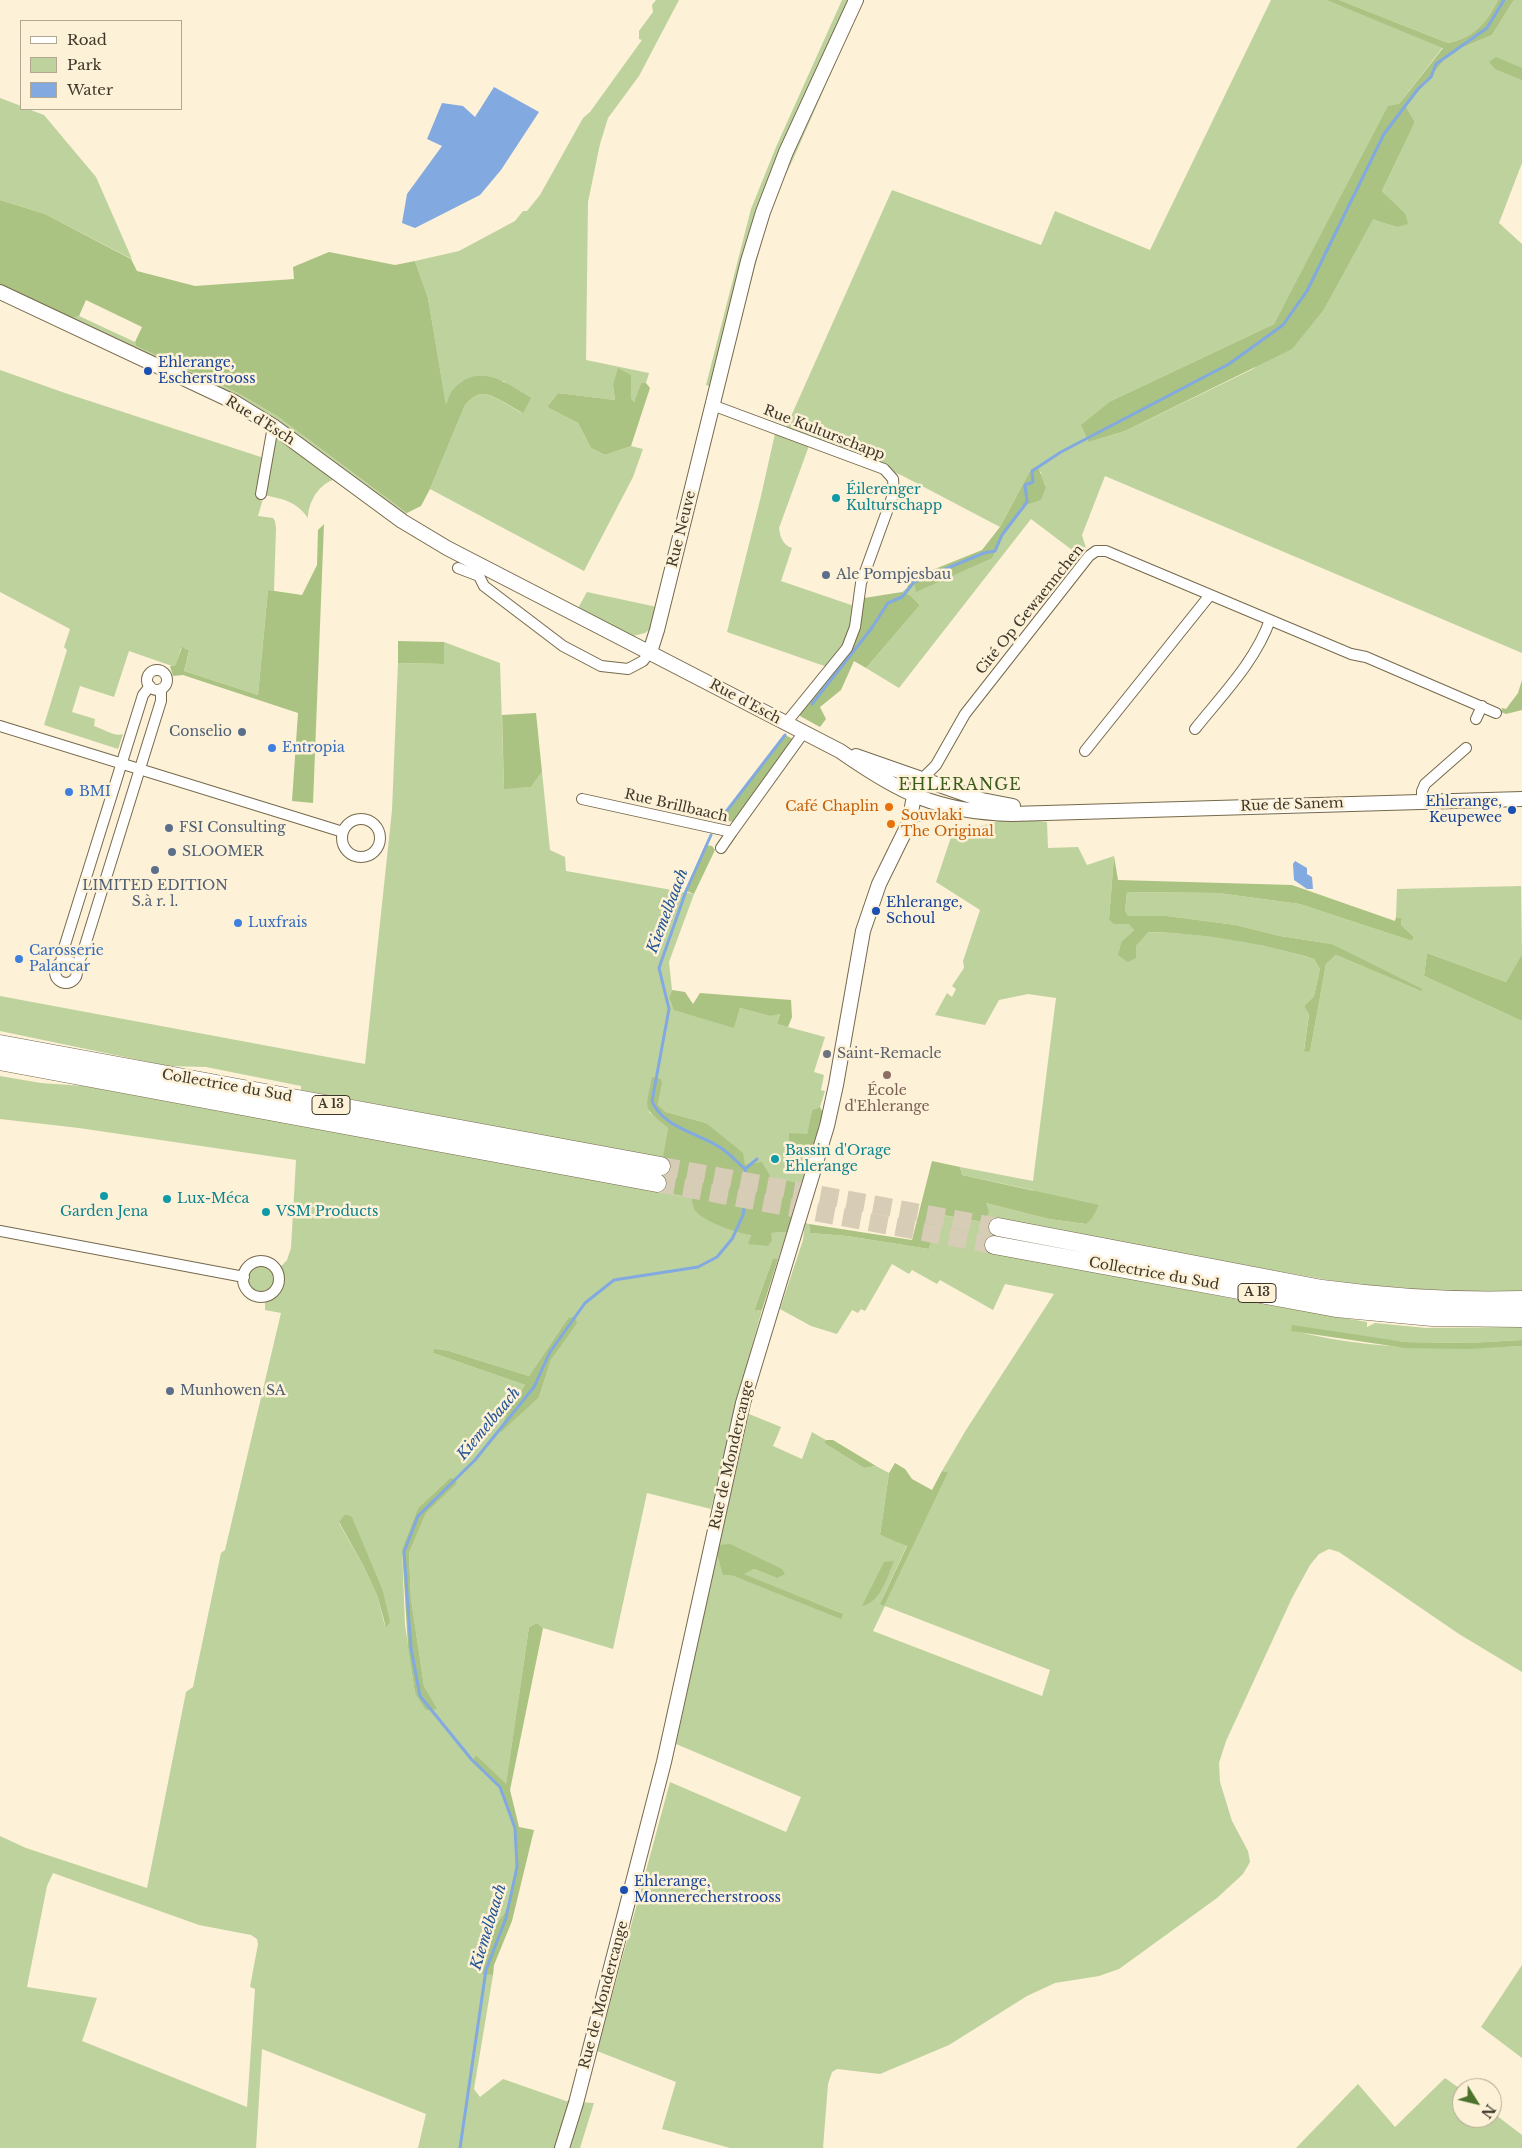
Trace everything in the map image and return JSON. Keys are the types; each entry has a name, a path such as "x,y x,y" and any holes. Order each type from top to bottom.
{"highway":[{"name":"Collectrice du Sud","path":"0,1044 659,1174 0,1061"},
{"name":"Collectrice du Sud","path":"998,1228 1322,1289 1422,1299 1522,1300"},
{"name":"Collectrice du Sud","path":"994,1245 1367,1312 1432,1317 1522,1318"}],"main road":[{"name":"Rue Neuve","path":"650,652 748,261 763,212 786,152 856,0"},
{"name":"Rue d'Esch","path":"0,292 234,402 273,426 402,521 447,548 478,570 650,652 840,751 877,777 914,796 929,801"},
{"name":"Rue d'Esch","path":"840,751 936,786"},
{"name":"Rue de Mondercange","path":"562,2148 578,2096 664,1762 743,1403 827,1126 864,931 880,884 909,823 914,796 922,780"},
{"name":"Rue de Sanem","path":"936,786 1003,805 1061,812"},
{"name":"Rue de Mondercange","path":"909,823 929,801 936,786"},
{"name":"Rue de Sanem","path":"929,801 945,807 979,813 1522,799"}],"street":[{"name":"Rue Kulturschapp","path":"712,405 884,469 893,479 894,492 861,583 855,627 847,648 786,723"},
{"path":"261,494 273,426"},
{"name":"Cité Op Gewaennchen","path":"922,780 936,765 964,714 1089,556 1096,551 1106,551 1351,654 1366,657 1496,713"},
{"name":"Rue d'Esch","path":"458,568 478,570 484,586 563,646 601,666 628,669 644,662 650,652"},
{"path":"1085,751 1210,595"},
{"path":"1195,730 1251,659 1262,642 1270,620"},
{"path":"150,686 142,695 63,950 61,962 55,971 57,979 63,983 71,983 76,978 76,966 82,955 161,701 161,689 167,681 166,675 161,670 155,670 149,674 147,680 150,686 155,689 161,689"},
{"path":"1476,719 1482,706"},
{"path":"0,726 343,832"},
{"name":"Rue Brillbaach","path":"582,799 732,832 804,732"},
{"path":"1422,802 1422,791 1425,784 1466,748"},
{"name":"Cité Op Gewaennchen","path":"936,765 936,786"},
{"path":"721,848 732,832"},
{"path":"61,962 71,962 76,966"},
{"path":"0,1231 244,1277"}],"green space":[{"path":"656,0 679,0 639,76 608,118 600,144 588,202 586,360 649,373 646,383 641,383 634,402 631,398 631,375 613,385 615,400 558,393 547,407 578,423 591,448 605,455 631,446 643,449 633,477 584,571 430,489 465,405 472,398 479,394 486,394 522,413 504,381 446,406 428,298 415,261 459,251 515,221 523,211 527,211 540,195 583,118 590,112 642,40 639,39 639,31 653,12 652,5"},
{"path":"842,0 863,0 771,206 722,391 706,385 751,209 776,147"},
{"path":"1271,0 1326,0 1443,47 1399,104 1326,227 1274,324 1111,401 1089,442 1125,431 1253,369 1325,308 1373,218 1397,227 1405,213 1382,191 1415,122 1406,107 1446,58 1461,48 1492,35 1514,0 1522,0 1522,163 1499,223 1522,244 1522,653 1105,476 1082,535 1086,548 1080,556 1031,519 899,688 866,668 920,605 910,595 902,592 914,582 995,551 1016,516 1046,487 1041,472 1031,469 1000,527 901,475 810,443 779,528 782,540 792,548 781,581 857,607 855,627 830,668 727,632 776,429 784,432 892,190 1041,245 1055,211 1150,250"},
{"path":"1326,0 1339,0 1448,43 1457,41 1479,28 1498,0 1514,0 1492,35 1461,48 1446,58 1406,107 1415,122 1382,191 1405,213 1408,224 1397,227 1373,219 1325,308 1292,349 1125,431 1089,442 1081,425 1111,401 1274,324 1388,106 1399,104 1443,48"},
{"path":"1339,0 1498,0 1479,28 1457,41 1448,43"},
{"path":"1496,57 1522,68 1522,80 1495,69 1489,62"},
{"path":"0,98 20,106 20,110 31,110 44,115 96,177 132,259 45,214 0,200"},
{"path":"0,200 45,214 131,259 137,271 195,286 294,279 293,267 329,252 395,265 415,261 428,298 446,405 452,391 462,382 471,377 481,376 501,381 531,398 523,413 486,394 479,394 470,400 465,405 421,506 407,513 277,416 238,393 136,346 135,342 142,327 86,300 79,316 72,318 0,284"},
{"path":"0,284 72,318 79,316 135,342 136,346 238,393 277,416 407,513 398,527 333,480 318,490 310,506 308,518 294,504 264,495 258,516 273,518 276,528 274,591 268,590 258,695 184,671 189,652 181,648 175,667 129,651 114,697 80,686 72,712 95,719 94,726 113,734 123,734 118,749 44,725 67,650 64,647 70,629 0,592 0,370 267,459 273,426 0,292"},
{"path":"618,368 631,375 631,398 634,402 641,383 646,383 650,388 631,446 605,455 591,448 578,423 547,407 558,393 615,400 613,385"},
{"path":"1037,468 1046,487 1041,500 1022,506 1002,535 992,558 916,592 914,582 907,589 910,579 982,550 1000,527 1031,469"},
{"path":"324,524 313,803 292,801 298,713 183,675 173,676 170,666 175,666 182,647 189,651 184,671 258,695 268,590 302,595 317,565 318,530"},
{"path":"587,592 657,607 653,627 645,633 633,636 578,608"},
{"path":"902,592 910,595 920,605 866,668 854,661 841,690 820,707 826,719 820,727 800,716 801,705 847,648 858,599"},
{"path":"398,641 444,642 444,664 398,663"},
{"path":"444,642 500,663 504,788 531,787 542,772 550,850 565,857 566,871 694,894 669,962 672,990 669,997 734,1027 740,1008 770,1016 780,1013 777,1024 825,1037 814,1072 824,1075 821,1090 825,1091 820,1107 812,1110 807,1135 789,1134 789,1143 813,1146 802,1184 770,1176 745,1165 706,1123 666,1112 658,1105 662,1084 649,1112 668,1128 663,1160 633,1152 301,1090 301,1086 206,1067 168,1066 0,1031 0,996 365,1064 392,810 398,663 444,664"},
{"path":"1522,680 1522,710 1506,714 1501,712 1502,708 1506,709 1518,693"},
{"path":"536,713 542,772 531,787 504,789 502,715"},
{"path":"785,735 793,739 734,821 727,822 722,817"},
{"path":"928,811 948,815 947,822 918,822 922,814"},
{"path":"1010,818 1047,822 1048,848 1078,847 1087,865 1114,856 1109,920 1115,924 1130,924 1134,930 1122,941 1136,946 1147,932 1189,934 1253,943 1314,959 1320,969 1314,996 1304,1006 1309,1013 1304,1050 1310,1052 1326,964 1336,955 1421,991 1332,944 1280,936 1236,925 1167,916 1128,916 1125,910 1127,892 1218,893 1300,904 1412,941 1414,937 1401,925 1402,918 1396,917 1397,889 1521,886 1522,954 1506,982 1427,953 1424,976 1522,1021 1522,1291 1425,1289 1328,1280 998,1221 992,1251 1250,1302 1367,1322 1367,1327 1375,1323 1426,1328 1522,1327 1522,1340 1467,1343 1405,1342 1291,1330 1348,1342 1377,1345 1435,1348 1522,1346 1522,1672 1459,1634 1339,1552 1329,1549 1319,1554 1310,1565 1292,1598 1226,1741 1219,1763 1220,1782 1232,1821 1248,1851 1250,1862 1243,1874 1217,1898 1119,1969 1099,1976 1055,1983 1027,1996 949,2045 880,2074 837,2069 832,2072 828,2084 823,2148 730,2148 662,2129 676,2082 597,2051 670,1782 786,1832 801,1797 676,1744 717,1554 724,1575 734,1576 843,1614 743,1574 754,1569 777,1578 719,1545 749,1414 781,1427 773,1446 802,1459 812,1432 826,1440 824,1443 864,1468 876,1466 889,1473 880,1535 907,1545 880,1604 947,1472 942,1471 966,1430 1054,1294 1005,1284 993,1310 940,1280 937,1284 912,1270 909,1274 892,1264 865,1311 861,1309 858,1313 852,1310 837,1334 811,1326 780,1309 803,1240 805,1223 809,1224 810,1233 847,1236 929,1249 936,1214 984,1222 986,1203 1049,1219 1086,1224 1032,1190 962,1175 960,1167 1033,1181 1056,998 1028,994 999,1000 985,1025 935,1015 947,993 952,997 956,989 952,986 964,968 963,961 980,910 936,882 952,834","holes":["885,1606 1050,1670 1042,1696 873,1631"]},
{"path":"706,845 712,846 715,850 694,894 686,891"},
{"path":"1114,856 1118,880 1292,885 1395,921 1396,917 1402,918 1401,925 1414,937 1412,941 1300,904 1218,893 1127,892 1125,910 1128,916 1167,916 1236,925 1280,936 1332,944 1422,989 1421,991 1336,955 1326,964 1310,1052 1304,1051 1309,1014 1304,1006 1314,996 1320,969 1314,959 1274,948 1232,940 1189,934 1148,932 1136,946 1136,958 1128,962 1118,955 1122,941 1134,930 1129,924 1114,924 1109,920"},
{"path":"1427,953 1506,982 1522,954 1522,1021 1424,976"},
{"path":"672,990 685,992 693,1004 700,993 791,1000 792,1017 788,1027 777,1024 780,1014 770,1016 740,1008 734,1028 674,1010 669,997"},
{"path":"0,1076 41,1083 84,1086 692,1198 693,1208 751,1235 749,1243 770,1233 787,1232 778,1259 773,1258 754,1311 762,1310 737,1400 711,1509 647,1493 613,1649 543,1628 537,1623 529,1627 506,1785 476,1755 472,1760 500,1787 515,1828 517,1867 512,1892 504,1914 494,1926 482,1973 493,1975 474,2089 480,2097 503,2079 566,2101 594,2103 580,2148 418,2148 426,2114 262,2049 256,2148 0,2148 0,1836 26,1848 147,1888 186,1692 193,1687 221,1553 225,1550 281,1313 265,1310 265,1297 253,1295 246,1289 244,1281 246,1273 251,1266 258,1262 267,1263 277,1271 287,1260 291,1248 296,1160 79,1128 0,1119","holes":["568,1318 576,1323 551,1360 539,1397 508,1411 525,1385 433,1353 434,1350 449,1351 529,1376","451,1477 456,1483 426,1513 409,1553 411,1599 424,1686 436,1709 415,1693 405,1625 402,1549 418,1508","345,1514 352,1518 382,1588 385,1626 377,1595 363,1565 339,1523","53,1873 199,1925 251,1935 257,1939 258,1944 250,1987 255,1989 247,2107 82,2041 97,1998 27,1987 47,1886"]},
{"path":"652,1077 661,1079 662,1084 658,1105 666,1112 706,1123 743,1153 745,1165 762,1162 770,1176 802,1184 787,1232 771,1233 772,1240 768,1246 748,1244 751,1235 737,1232 704,1218 694,1209 692,1198 657,1191 668,1128 649,1111 647,1102"},
{"path":"820,1107 823,1113 813,1146 789,1143 789,1133 807,1134 812,1110"},
{"path":"932,1161 960,1167 962,1175 1099,1205 1092,1218 1086,1224 1049,1219 986,1203 989,1212 984,1222 937,1214 929,1249 847,1236 810,1233 809,1224 912,1240"},
{"path":"773,1258 778,1259 762,1310 754,1311"},
{"path":"575,1317 577,1323 551,1360 539,1397 500,1433 508,1411 525,1385 433,1353 434,1349 449,1351 529,1376 568,1318"},
{"path":"1292,1325 1405,1342 1467,1343 1522,1340 1522,1346 1468,1349 1405,1348 1291,1331"},
{"path":"826,1440 833,1440 876,1466 864,1468 824,1443"},
{"path":"895,1463 905,1469 912,1479 932,1490 942,1471 948,1472 884,1606 880,1604 907,1546 880,1535 889,1473"},
{"path":"451,1477 457,1483 426,1513 409,1553 411,1599 424,1686 437,1709 426,1710 415,1693 408,1647 402,1549 418,1508"},
{"path":"345,1514 352,1517 382,1588 390,1622 386,1627 377,1595 339,1522"},
{"path":"730,1544 782,1569 785,1574 777,1578 754,1569 744,1574 843,1614 841,1619 734,1576 723,1575 717,1554 719,1545"},
{"path":"894,1561 879,1594 869,1604 862,1606 884,1562"},
{"path":"537,1623 543,1628 510,1790 519,1827 534,1830 512,1921 494,1965 493,1975 482,1974 483,1951 494,1926 504,1914 512,1892 517,1867 515,1828 500,1787 472,1760 476,1755 506,1784 529,1627"},
{"path":"1522,1965 1522,2058 1481,2027"},
{"path":"1445,2078 1452,2083 1452,2128 1502,2128 1502,2120 1522,2135 1522,2148 1296,2148 1358,2084 1395,2127"}],"water":[{"path":"494,87 539,112 501,170 480,195 415,228 402,223 407,194 442,146 427,139 442,103 463,106 475,117"},
{"path":"1295,861 1307,868 1307,874 1312,877 1313,889 1307,889 1294,880 1293,864"}],"waterway":[{"path":"812,704 871,629 888,603 902,597 914,582 984,553 995,551 1002,535 1027,502 1025,485 1033,482 1032,471 1061,452 1229,364 1283,325 1307,291 1384,134 1418,89 1431,77 1436,64 1487,28 1504,0"},
{"path":"722,817 785,735"},
{"name":"Kiemelbaach","path":"460,2148 486,1970 506,1918 517,1867 515,1828 500,1787 472,1760 420,1696 411,1648 404,1552 418,1516 475,1460 534,1387 550,1352 585,1303 614,1280 698,1267 717,1257 732,1239 743,1215 747,1189 745,1169 721,1148 664,1118 652,1101 669,1009 659,968 686,891 711,835"},
{"path":"745,1169 757,1159"}],"tunnel":[{"path":"661,1166 998,1227"},
{"path":"657,1183 994,1245"}],"place":[{"name":"Ehlerange, Escherstrooss","path":"148,371"},
{"name":"Éilerenger Kulturschapp","path":"836,498"},
{"name":"Ale Pompjesbau","path":"826,575"},
{"name":"Conselio","path":"242,732"},
{"name":"Entropia","path":"272,748"},
{"name":"BMI","path":"69,792"},
{"name":"Café Chaplin","path":"889,807"},
{"name":"Ehlerange, Keupewee","path":"1512,810"},
{"name":"Souvlaki The Original","path":"891,824"},
{"name":"FSI Consulting","path":"169,828"},
{"name":"SLOOMER","path":"172,852"},
{"name":"LIMITED EDITION S.à r. l.","path":"155,870"},
{"name":"Ehlerange, Schoul","path":"876,911"},
{"name":"Luxfrais","path":"238,923"},
{"name":"Carosserie Palancar","path":"19,959"},
{"name":"Saint-Remacle","path":"827,1054"},
{"name":"École d'Ehlerange","path":"887,1075"},
{"name":"Bassin d'Orage Ehlerange","path":"775,1159"},
{"name":"Garden Jena","path":"104,1196"},
{"name":"Lux-Méca","path":"167,1199"},
{"name":"VSM Products","path":"266,1212"},
{"name":"Munhowen SA","path":"170,1391"},
{"name":"Ehlerange, Monnerecherstrooss","path":"624,1890"}],"district":[{"name":"EHLERANGE","path":"960,785"}]}
